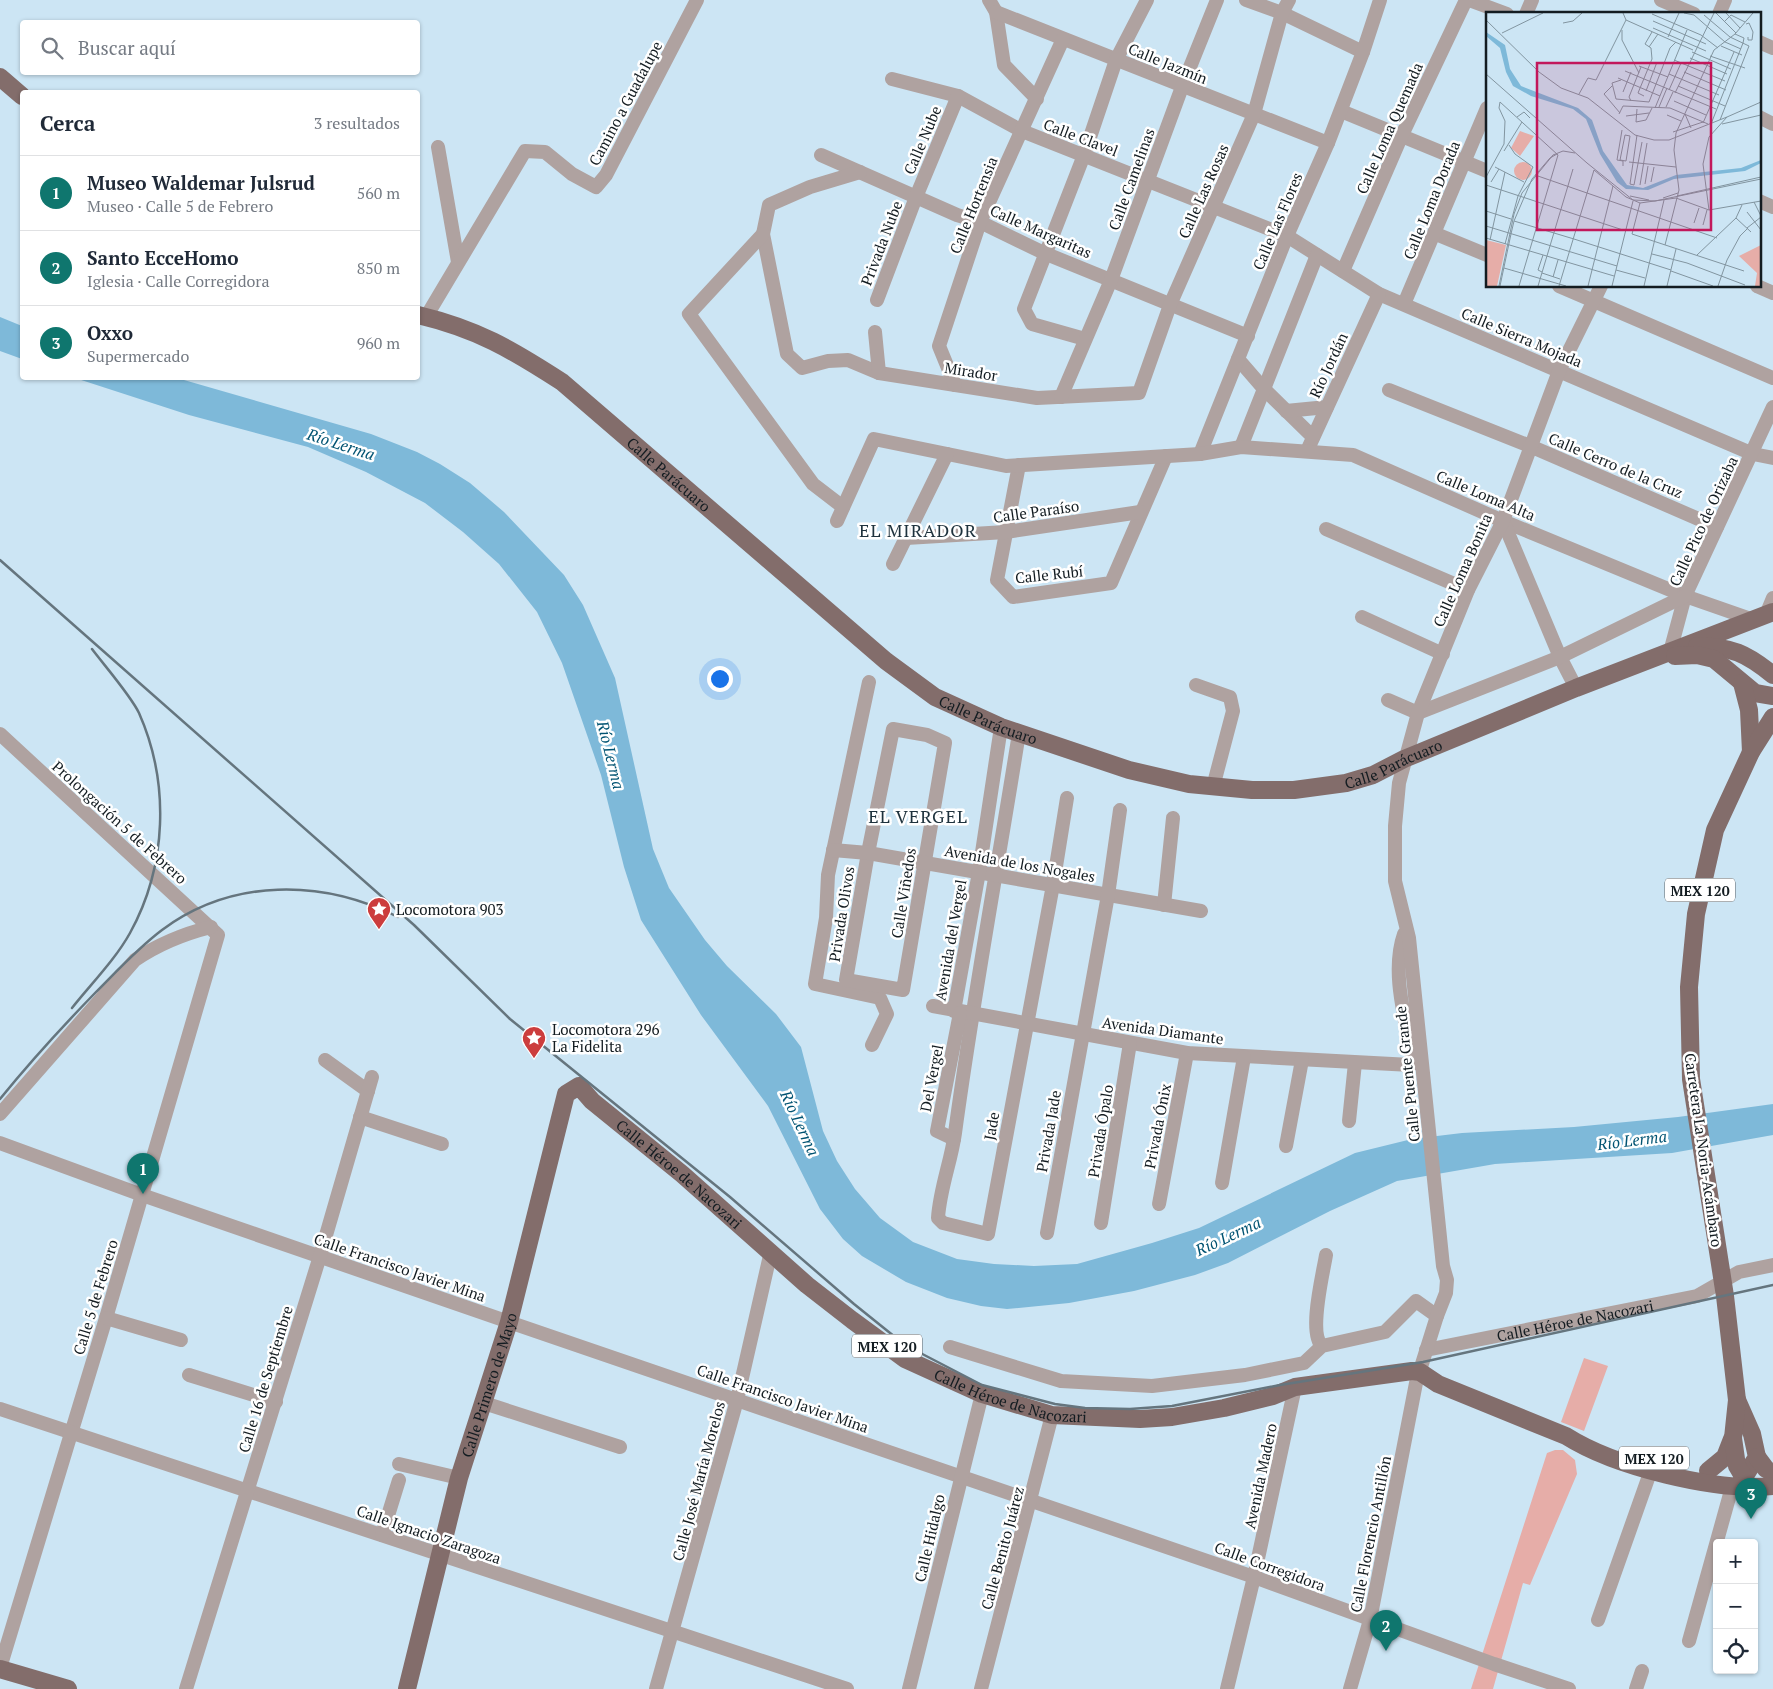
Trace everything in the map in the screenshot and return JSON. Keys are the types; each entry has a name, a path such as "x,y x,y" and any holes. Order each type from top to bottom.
{"main road":[{"path":"0,78 20,94"},
{"name":"Calle Parácuaro","path":"422,316 455,324 484,335 517,353 562,382 886,661 935,697 1019,733 1130,770 1189,784 1252,790 1319,788 1373,775 1404,758 1576,688 1763,616"},
{"path":"1691,645 1722,647 1752,658 1773,675"},
{"path":"1665,654 1697,655 1714,659 1755,692 1773,696"},
{"path":"1742,682 1749,710 1751,752"},
{"name":"Carretera La Noria-Acámbaro","path":"1741,1485 1733,1438 1737,1400 1692,1079 1689,987 1696,914 1715,830 1751,752 1773,717"},
{"name":"Calle Héroe de Nacozari","path":"579,1086 592,1101 771,1251 807,1285 905,1359 982,1394 1052,1415 1110,1418 1172,1417 1224,1408 1295,1392 1390,1384 1418,1378"},
{"name":"Calle Primero de Mayo","path":"407,1689 459,1478 509,1322 566,1094 579,1086"},
{"name":"MEX 120","path":"1418,1378 1438,1384 1566,1436 1708,1471 1741,1485"},
{"name":"MEX 120","path":"1737,1400 1754,1439 1758,1457"},
{"name":"MEX 120","path":"1566,1436 1586,1448 1651,1470 1741,1485"},
{"name":"MEX 120","path":"1708,1471 1724,1457 1733,1438"},
{"path":"1741,1485 1758,1457 1766,1469 1773,1473"},
{"path":"1741,1485 1773,1473"},
{"path":"1741,1485 1773,1486"},
{"path":"0,1668 68,1689"}],"street":[{"name":"Camino a Guadalupe","path":"422,316 458,262 525,151 545,152 572,174 596,187 606,175 697,0"},
{"path":"1085,339 1032,324 1024,309 1044,253 1084,155 1116,60 1147,0"},
{"name":"Calle Camelinas","path":"1061,397 1111,280 1182,87 1217,0"},
{"path":"1246,0 1282,13 1363,52"},
{"name":"Calle Las Rosas","path":"1139,393 1170,305 1254,114 1282,13 1289,0"},
{"name":"Calle Las Flores","path":"1200,454 1287,236 1341,111 1380,0"},
{"path":"1468,0 1501,12"},
{"name":"Calle Loma Quemada","path":"1343,271 1402,136 1468,0"},
{"path":"1527,12 1532,0"},
{"path":"1662,0 1689,12"},
{"path":"1720,12 1725,0"},
{"name":"Calle Jazmín","path":"992,6 1063,39 1328,143"},
{"name":"Calle Clavel","path":"992,6 1004,66 1037,99"},
{"name":"Calle Hortensia","path":"955,386 939,346 980,222 1063,39"},
{"path":"1760,42 1773,48"},
{"name":"Calle Clavel","path":"892,79 958,96 1022,131 1287,236"},
{"name":"Calle Nube","path":"916,197 958,96"},
{"name":"Calle Loma Dorada","path":"1404,304 1436,234 1486,110"},
{"path":"1341,111 1486,171"},
{"path":"1760,118 1773,124"},
{"path":"438,147 458,262"},
{"name":"Calle Margaritas","path":"821,155 957,215 980,222 1044,253 1248,336"},
{"path":"844,506 813,484 688,314 764,234 769,205 810,187 860,172"},
{"name":"Privada Nube","path":"877,300 916,197"},
{"path":"1760,201 1773,207"},
{"name":"Mirador","path":"764,234 787,354 802,368 828,361 848,360 879,372 1037,398 1139,393"},
{"path":"1436,234 1486,255"},
{"name":"Calle Sierra Mojada","path":"1287,236 1379,294 1752,454 1773,458"},
{"path":"1241,447 1318,255"},
{"path":"1760,287 1773,293"},
{"path":"1564,288 1773,378"},
{"name":"Calle Loma Bonita","path":"1404,758 1418,713 1468,590 1503,521 1559,371 1600,288"},
{"name":"Río Jordán","path":"1307,451 1379,294"},
{"path":"874,332 879,372"},
{"path":"1238,359 1264,389 1313,437"},
{"name":"Calle Cerro de la Cruz","path":"1389,390 1530,446 1717,527"},
{"path":"1286,411 1327,407"},
{"name":"Calle Pico de Orizaba","path":"1665,654 1685,596 1773,407"},
{"path":"837,521 874,438 1006,466 1200,454"},
{"name":"Calle Loma Alta","path":"1200,454 1241,447 1353,455 1503,521 1685,596 1763,616"},
{"path":"893,564 947,454"},
{"path":"1140,512 1166,456"},
{"path":"1006,532 1018,465"},
{"name":"Calle Paraíso","path":"906,538 1006,532 1140,512"},
{"name":"Calle Rubí","path":"1006,532 997,580 1012,597 1111,583 1140,512"},
{"path":"1503,521 1560,657 1576,688"},
{"path":"1326,529 1468,590"},
{"path":"1388,700 1418,713 1560,657 1685,596"},
{"path":"1763,616 1773,598"},
{"path":"1362,617 1443,654"},
{"path":"869,682 828,875 826,918 816,984 824,988 880,998 888,1014 872,1045"},
{"path":"1196,685 1230,697 1233,711 1213,787"},
{"name":"Avenida del Vergel","path":"961,1013 979,872 1002,727"},
{"name":"Privada Olivos","path":"903,990 846,980 868,853 893,729 927,735 945,742"},
{"path":"961,1013 997,876 1019,733"},
{"name":"Prolongación 5 de Febrero","path":"0,734 215,931"},
{"name":"Calle Viñedos","path":"903,990 945,742"},
{"name":"Calle Puente Grande","path":"1404,758 1394,826 1395,881 1408,933 1443,1266 1447,1280 1446,1293 1436,1316 1418,1378"},
{"name":"Jade","path":"988,1234 1053,886 1067,798"},
{"name":"Privada Jade","path":"1047,1233 1108,895 1120,810"},
{"path":"1164,905 1173,818"},
{"name":"Avenida de los Nogales","path":"833,850 868,853 1201,911"},
{"path":"0,1114 135,960 156,945 173,938 215,931"},
{"name":"Calle 5 de Febrero","path":"0,1668 142,1195 215,931"},
{"name":"Avenida Diamante","path":"933,1006 961,1013 1187,1053 1411,1066 1401,996 1399,964 1403,935 1408,933"},
{"name":"Del Vergel","path":"961,1013 954,1139 939,1194 938,1218 943,1223 988,1234"},
{"name":"Privada Ópalo","path":"1101,1223 1130,1043"},
{"name":"Privada Ónix","path":"1159,1204 1187,1053"},
{"path":"1222,1183 1244,1056"},
{"name":"Calle 16 de Septiembre","path":"186,1689 276,1402 370,1084 325,1060"},
{"path":"1286,1146 1302,1060"},
{"path":"1349,1121 1355,1064"},
{"path":"360,1116 442,1144"},
{"name":"Calle Francisco Javier Mina","path":"0,1143 142,1195 960,1476"},
{"name":"Calle José María Morelos","path":"656,1689 737,1400 771,1251"},
{"path":"1322,1346 1316,1335 1316,1313 1326,1255"},
{"name":"Calle Héroe de Nacozari","path":"1426,1350 1697,1296 1739,1272 1773,1266"},
{"path":"950,1347 1061,1381 1152,1386 1245,1375 1304,1362 1322,1346 1385,1332 1416,1301 1436,1316"},
{"path":"106,1318 181,1340"},
{"path":"189,1375 276,1402"},
{"name":"Calle Florencio Antillón","path":"1350,1689 1370,1620 1418,1378"},
{"name":"Avenida Madero","path":"1227,1689 1295,1392"},
{"name":"Calle Hidalgo","path":"909,1689 960,1476 982,1394"},
{"path":"484,1403 620,1446"},
{"name":"Calle Ignacio Zaragoza","path":"0,1409 848,1689"},
{"name":"Calle Benito Juárez","path":"981,1689 1032,1500 1052,1415"},
{"path":"399,1464 459,1478"},
{"path":"1598,1620 1651,1470"},
{"name":"Calle Corregidora","path":"960,1476 1254,1577 1370,1620 1569,1689"},
{"path":"382,1535 399,1480"},
{"path":"1689,1642 1741,1485"},
{"path":"1636,1689 1642,1671"}],"shaded area":[{"path":"1584,1358 1608,1366 1584,1431 1561,1422"},
{"path":"1563,1450 1575,1460 1577,1474 1530,1585 1523,1583 1493,1689 1471,1689 1547,1453"}],"water":[{"path":"0,317 20,325 20,358 0,351"},
{"name":"Río Lerma","path":"81,380 184,380 371,434 417,452 470,483 504,512 564,575 583,605 615,678 653,849 669,888 705,940 727,966 776,1014 801,1047 823,1131 837,1161 855,1189 880,1218 913,1242 957,1259 994,1264 1034,1266 1077,1264 1199,1228 1355,1153 1412,1139 1462,1133 1574,1127 1678,1117 1773,1104 1773,1135 1672,1153 1495,1164 1397,1181 1330,1211 1228,1263 1195,1275 1134,1291 1069,1303 1007,1309 981,1306 947,1298 906,1282 862,1256 843,1239 820,1209 768,1106 701,1015 641,920 624,867 601,775 562,663 537,612 499,564 463,532 425,503 366,472 308,447 189,415"}],"railway":[{"path":"0,560 414,925 510,1019 730,1197 854,1304 905,1345 982,1385 1055,1404 1085,1408 1130,1409 1172,1406 1280,1385 1423,1362 1773,1285"},
{"path":"72,1008 110,962 130,933 142,907 151,880 160,824 160,796 156,767 139,713 124,689 92,649"},
{"path":"0,1099 59,1031 128,960 162,930 189,913 218,901 247,893 278,890 308,891 339,896 369,905 398,917"}],"place":[{"name":"Locomotora 903","path":"379,930"},
{"name":"Locomotora 296 La Fidelita","path":"534,1059"},
{"name":"Museo Waldemar Julsrud","path":"143,1194"},
{"name":"Oxxo","path":"1751,1519"},
{"name":"Santo EcceHomo","path":"1386,1651"}],"district":[{"name":"EL MIRADOR","path":"918,530"},
{"name":"EL VERGEL","path":"918,816"}]}
